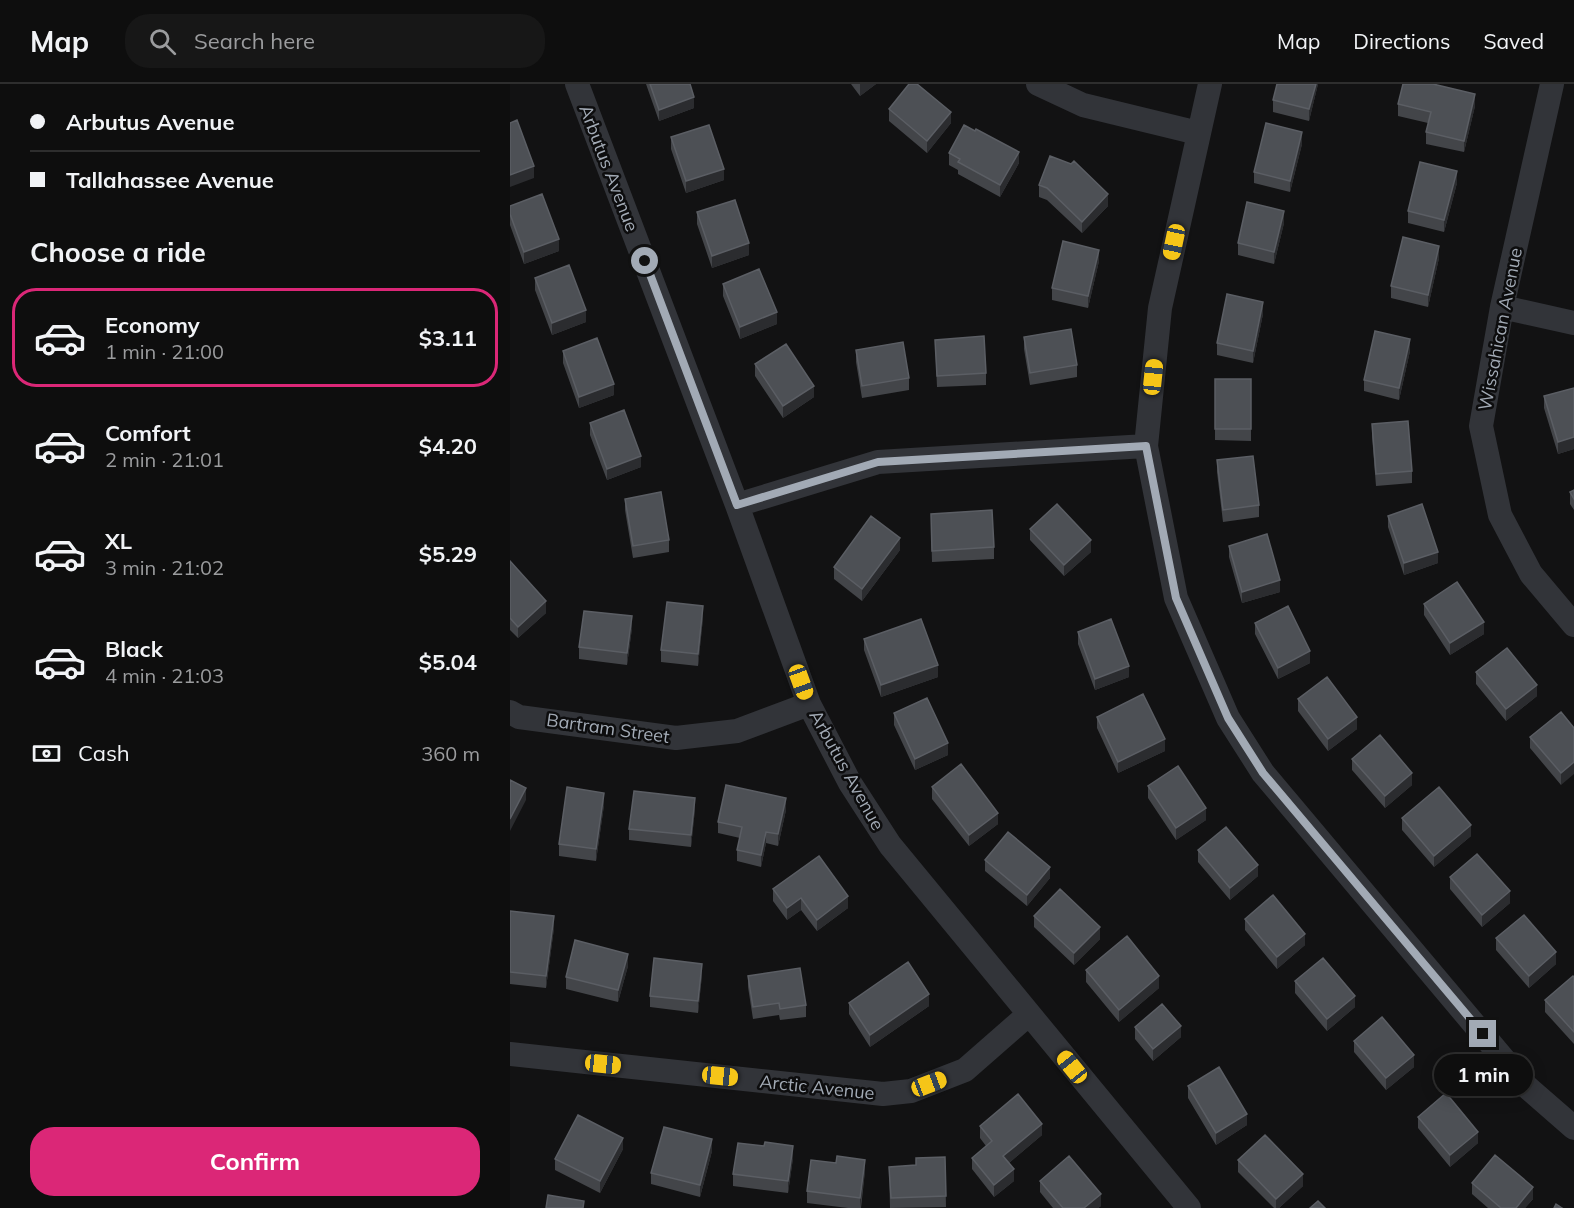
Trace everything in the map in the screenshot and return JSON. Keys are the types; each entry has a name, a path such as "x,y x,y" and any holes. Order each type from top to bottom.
{"street":[{"name":"Arbutus Avenue","path":"577,84 737,505 809,704 850,783 890,845 1189,1208"},
{"path":"1038,84 1083,105 1198,133"},
{"path":"1210,84 1160,308 1146,446 1176,598 1228,718 1263,773 1527,1087 1574,1128"},
{"name":"Wissahican Avenue","path":"1552,84 1502,307 1481,426 1500,515 1531,574 1574,625"},
{"path":"1502,307 1574,324"},
{"path":"737,505 878,462 1146,446"},
{"name":"Bartram Street","path":"510,712 519,717 676,738 737,731 809,704"},
{"name":"Arctic Avenue","path":"510,1054 883,1094 911,1090 965,1070 1029,1014"}],"building":[{"path":"650,84 690,84 694,97 659,110"},
{"path":"909,84 917,84 951,112 927,141 889,109"},
{"path":"1277,84 1316,84 1309,109 1273,100"},
{"path":"1403,84 1433,84 1475,94 1464,141 1426,132 1431,112 1398,104"},
{"path":"517,120 534,166 510,175 510,123"},
{"path":"1266,123 1302,132 1290,181 1254,172"},
{"path":"709,125 724,169 686,181 671,137"},
{"path":"964,125 1019,152 1000,185 958,162 960,159 949,153"},
{"path":"1050,156 1071,164 1074,161 1108,194 1082,222 1047,188 1039,185"},
{"path":"1420,162 1457,171 1444,220 1408,211"},
{"path":"542,194 559,239 524,252 510,214 510,206"},
{"path":"735,200 749,243 712,256 697,212"},
{"path":"1247,202 1284,211 1274,252 1238,243"},
{"path":"1403,237 1439,246 1428,295 1391,286"},
{"path":"1063,241 1099,250 1088,296 1052,288"},
{"path":"569,265 586,310 552,323 535,278"},
{"path":"759,269 777,312 740,327 723,284"},
{"path":"1227,294 1263,302 1253,351 1217,343"},
{"path":"1071,329 1077,365 1030,373 1024,337"},
{"path":"1375,331 1410,339 1399,388 1364,380"},
{"path":"984,336 986,373 937,376 935,340"},
{"path":"597,338 614,384 579,397 563,351"},
{"path":"903,342 909,378 862,386 856,350"},
{"path":"786,344 814,386 783,406 755,364"},
{"path":"1215,379 1251,379 1251,429 1215,429"},
{"path":"1574,388 1574,437 1558,442 1544,396"},
{"path":"624,410 641,456 607,469 590,423"},
{"path":"1408,421 1412,471 1376,474 1372,424"},
{"path":"1253,456 1259,505 1223,510 1217,460"},
{"path":"661,492 669,540 633,546 625,499"},
{"path":"1057,504 1091,540 1064,565 1030,529"},
{"path":"1422,504 1438,552 1404,563 1388,516"},
{"path":"992,510 994,547 932,551 931,514"},
{"path":"871,516 900,538 862,589 834,567"},
{"path":"1267,534 1280,580 1242,592 1229,546"},
{"path":"510,561 546,601 518,627 510,618"},
{"path":"1457,582 1484,622 1450,643 1424,604"},
{"path":"667,602 703,606 698,654 661,650"},
{"path":"1288,606 1310,651 1278,668 1255,623"},
{"path":"584,611 632,616 627,653 579,647"},
{"path":"921,619 938,665 881,685 864,639"},
{"path":"1111,619 1129,666 1095,679 1078,632"},
{"path":"1507,648 1537,685 1506,709 1476,672"},
{"path":"1327,677 1357,717 1328,739 1298,699"},
{"path":"1143,694 1165,739 1118,762 1097,717"},
{"path":"927,698 948,743 915,759 894,713"},
{"path":"1561,712 1574,728 1574,762 1561,773 1530,737"},
{"path":"1380,735 1412,773 1385,796 1352,759"},
{"path":"961,764 998,813 969,835 932,787"},
{"path":"1178,766 1206,808 1176,828 1148,786"},
{"path":"510,780 526,788 510,819"},
{"path":"726,785 786,798 778,834 766,832 761,855 737,850 742,827 718,822"},
{"path":"567,787 604,793 596,849 559,844"},
{"path":"1439,787 1471,825 1434,856 1402,818"},
{"path":"634,791 695,798 691,835 629,829"},
{"path":"1226,827 1258,865 1230,888 1198,850"},
{"path":"1008,832 1050,867 1027,895 985,860"},
{"path":"1477,854 1510,891 1482,915 1450,877"},
{"path":"819,856 848,896 817,920 801,898 787,908 773,889"},
{"path":"1060,889 1100,927 1074,953 1034,916"},
{"path":"1273,895 1305,934 1277,957 1245,919"},
{"path":"510,911 554,916 546,976 510,972"},
{"path":"1524,915 1556,952 1529,976 1496,938"},
{"path":"1127,936 1159,976 1119,1010 1086,970"},
{"path":"575,940 628,954 618,990 566,977"},
{"path":"654,958 702,964 698,1001 650,996"},
{"path":"1323,958 1355,996 1327,1019 1295,981"},
{"path":"908,962 929,994 870,1035 849,1003"},
{"path":"800,968 806,1005 780,1009 779,1003 753,1007 748,976"},
{"path":"1574,977 1574,1032 1545,1000"},
{"path":"1162,1004 1181,1026 1153,1049 1135,1027"},
{"path":"1382,1017 1414,1055 1386,1078 1354,1041"},
{"path":"1219,1067 1247,1114 1216,1133 1188,1086"},
{"path":"1446,1093 1478,1132 1450,1155 1418,1117"},
{"path":"1018,1094 1042,1124 1003,1156 1014,1169 994,1185 972,1158 992,1141 980,1126"},
{"path":"578,1115 623,1138 600,1181 555,1159"},
{"path":"664,1127 712,1139 700,1185 651,1173"},
{"path":"1265,1135 1303,1174 1276,1199 1238,1160"},
{"path":"765,1142 793,1146 788,1181 733,1174 738,1143 764,1146"},
{"path":"1495,1155 1533,1187 1516,1208 1501,1208 1472,1183"},
{"path":"837,1156 865,1160 860,1198 807,1191 811,1160 836,1163"},
{"path":"1069,1156 1101,1194 1084,1208 1063,1208 1040,1181"},
{"path":"945,1157 946,1196 891,1198 889,1167 916,1165 916,1158"},
{"path":"548,1195 584,1201 583,1208 546,1208"},
{"path":"1318,1201 1325,1208 1310,1208"}],"route":[{"path":"645,261 737,505 878,462 1146,446 1176,598 1228,718 1263,773 1483,1034"}]}
